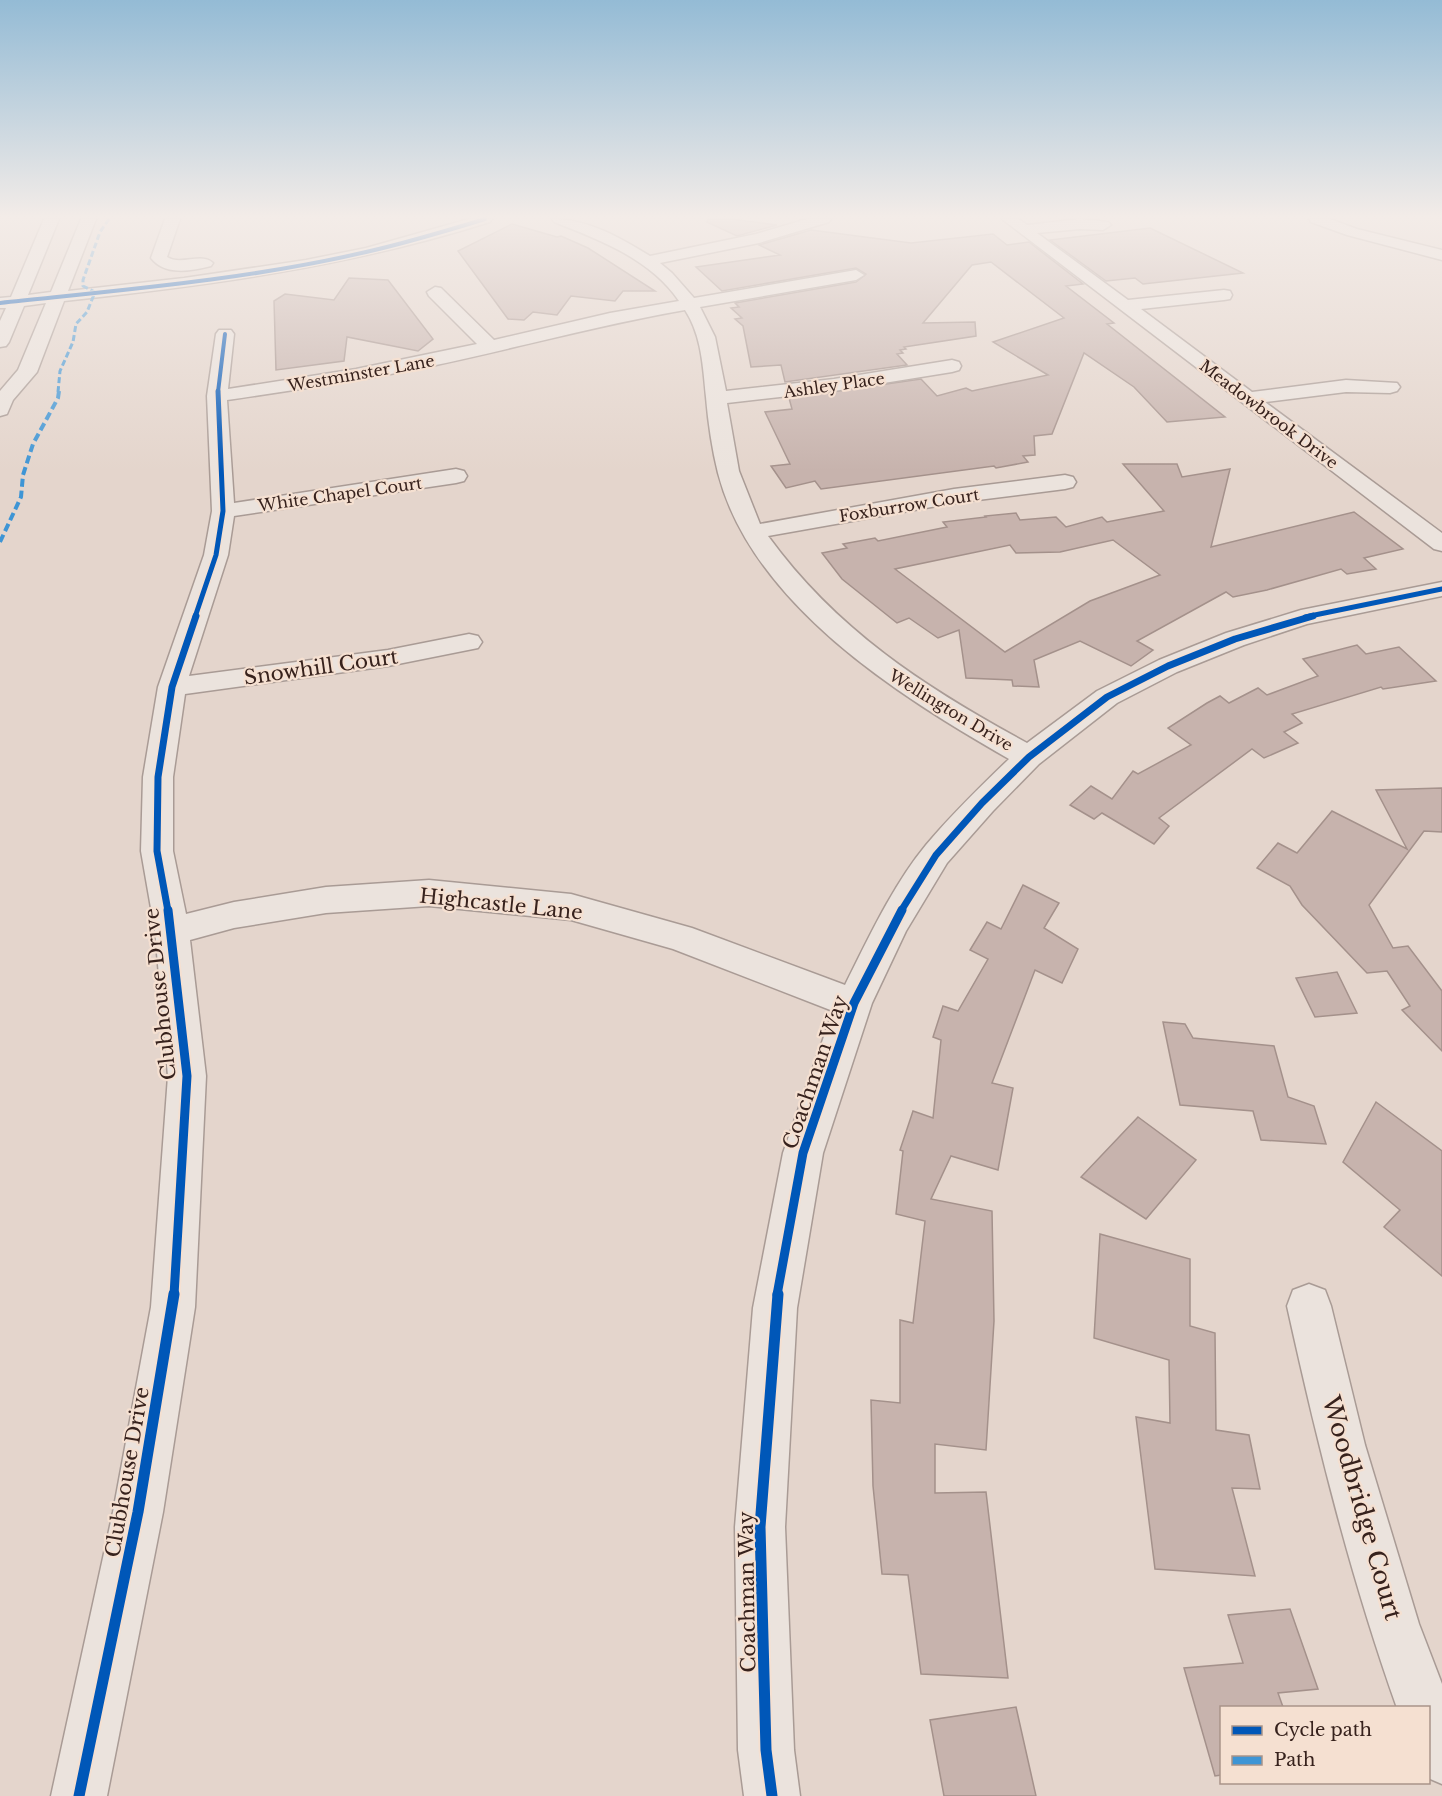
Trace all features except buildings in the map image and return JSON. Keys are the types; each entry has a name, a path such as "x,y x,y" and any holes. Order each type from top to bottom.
{"street":[{"path":"0,342 8,303"},
{"path":"1,401 27,372 55,303"},
{"path":"446,303 490,346"},
{"name":"Westminster Lane","path":"218,396 356,375 688,303"},
{"name":"Wellington Drive","path":"688,303 706,337 728,468 735,495 753,532 787,579 834,628 887,672 957,718 1029,757"},
{"name":"Meadowbrook Drive","path":"1121,303 1442,544"},
{"path":"1125,306 1151,303"},
{"name":"Clubhouse Drive","path":"79,1796 138,1512 173,1307 187,1076 172,931 157,851 158,777 172,687 216,555 224,511 218,396 225,334"},
{"name":"Ashley Place","path":"716,398 821,388 952,366"},
{"path":"1248,398 1346,386 1390,387"},
{"name":"White Chapel Court","path":"224,511 456,476"},
{"name":"Foxburrow Court","path":"753,532 954,496 1065,482"},
{"name":"Coachman Way","path":"772,1796 766,1750 760,1527 775,1308 803,1153 854,1003 892,925 936,855 982,802 1029,757 1107,697 1168,666 1235,639 1301,618 1442,589"},
{"name":"Snowhill Court","path":"172,687 388,658 469,642"},
{"name":"Highcastle Lane","path":"172,931 234,915 326,900 429,893 571,907 680,938 854,1003"},
{"name":"Woodbridge Court","path":"1310,1306 1341,1445 1393,1624 1424,1706"},
{"path":"1430,1725 1442,1756"}],"marked path":[{"path":"0,542 21,497 23,475 33,444 58,398 60,371 73,342 76,324 87,312 91,303"}],"cycle path":[{"path":"79,1796 138,1512 173,1307 187,1076 172,931 157,851 158,777 172,687 216,555 223,511 217,396 225,334"},
{"path":"772,1796 766,1750 760,1527 775,1308 803,1153 854,1003 892,925 936,855 982,803 1029,757 1107,697 1168,666 1235,639 1301,618 1442,589"}]}
